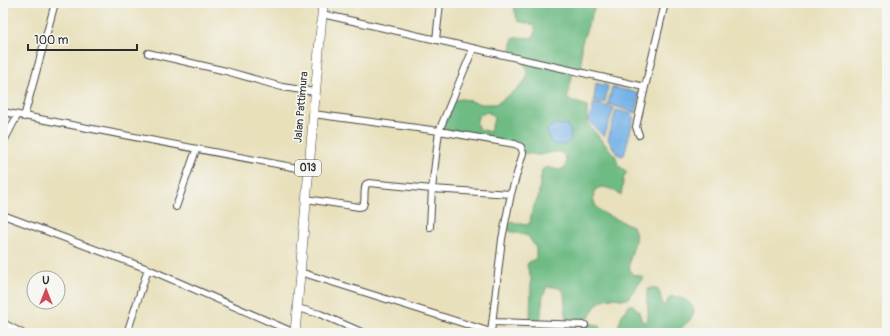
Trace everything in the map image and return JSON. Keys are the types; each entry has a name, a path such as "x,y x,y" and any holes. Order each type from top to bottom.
{"main road":[{"name":"Jalan Pattimura","path":"295,333 323,3"}],"street":[{"path":"3,143 21,116 55,3"},
{"path":"436,40 440,3"},
{"path":"639,135 636,127 665,3"},
{"path":"322,14 636,87 645,87"},
{"path":"430,227 432,190 439,131 474,49"},
{"path":"148,53 226,71 282,87 315,92"},
{"path":"3,112 196,150 308,170"},
{"path":"300,272 491,332 502,239 511,194 523,153 521,148 515,144 439,131 313,114"},
{"path":"176,207 196,150"},
{"path":"306,199 359,207 363,206 364,188 366,184 369,183 432,190 511,194"},
{"path":"3,215 148,269 295,333"},
{"path":"127,333 148,269"},
{"path":"297,308 320,314 364,333"},
{"path":"492,322 585,325"},
{"path":"3,323 22,333"}],"green space":[{"path":"542,3 596,3 581,45 582,74 573,72 567,99 587,106 587,123 616,157 618,165 627,172 624,176 621,195 611,189 603,187 594,192 594,200 600,211 633,227 635,238 630,268 632,274 644,277 627,299 606,299 598,304 592,311 585,325 566,325 564,292 558,288 552,287 547,287 543,295 540,324 530,323 531,279 527,266 528,263 536,258 536,248 528,236 509,231 507,226 511,222 526,225 530,223 532,210 538,198 542,170 546,167 558,170 563,169 566,164 565,156 559,152 539,155 523,153 521,147 439,131 452,100 463,99 481,104 498,103 519,88 527,78 527,68 511,50 513,39 517,37 532,38 535,34 535,29 534,25 518,21 514,8 516,6 535,8","holes":["487,112 495,116 490,132 479,129 476,123 479,115"]},
{"path":"656,288 659,291 663,306 670,297 679,297 688,301 694,312 691,319 676,333 616,333 622,315 630,305 633,305 638,310 643,323 647,321 647,293 648,289"},
{"path":"589,323 598,325 603,333 586,333"}],"water":[{"path":"596,83 608,86 605,103 594,100"},
{"path":"612,87 638,93 639,96 636,113 608,104"},
{"path":"594,103 614,108 604,137 589,121"},
{"path":"616,110 632,114 634,117 624,155 622,156 617,154 608,139"},
{"path":"554,124 567,125 571,132 570,142 560,145 551,143 547,131"}]}
